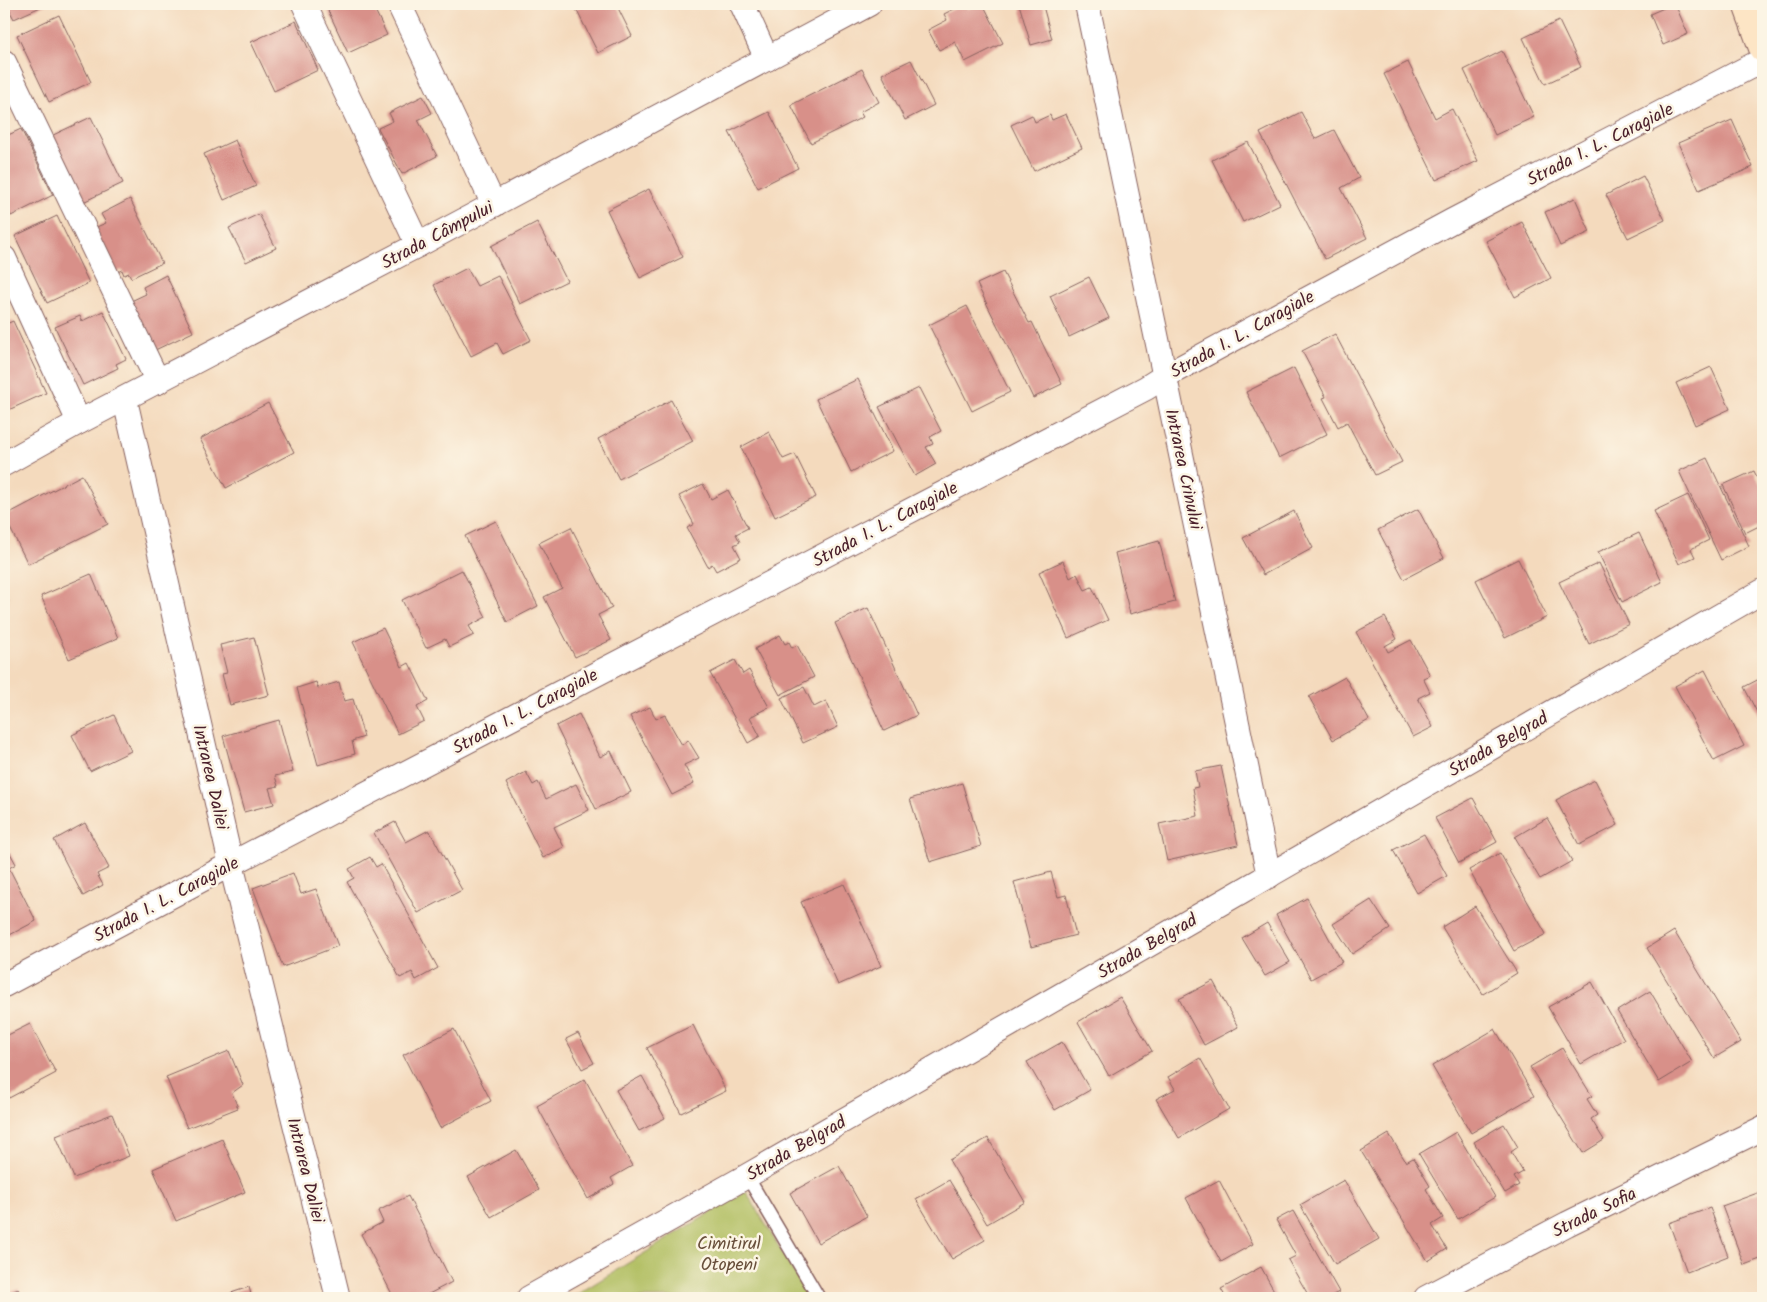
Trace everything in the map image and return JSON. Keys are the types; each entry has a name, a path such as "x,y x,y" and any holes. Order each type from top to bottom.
{"main road":[{"path":"1747,4 1763,48"}],"street":[{"path":"304,4 418,246"},
{"path":"400,4 494,205"},
{"path":"742,4 767,59"},
{"name":"Strada Câmpului","path":"4,464 79,422 125,400 418,246 869,4"},
{"name":"Intrarea Crinului","path":"1087,4 1269,876"},
{"name":"Strada I. L. Caragiale","path":"4,985 231,864 1146,388 1452,220 1763,60"},
{"path":"4,62 158,382"},
{"path":"4,258 79,422"},
{"name":"Intrarea Daliei","path":"125,400 231,864 338,1298"},
{"name":"Strada Belgrad","path":"529,1298 747,1176 1763,592"},
{"name":"Strada Sofia","path":"1426,1298 1567,1224 1763,1128"}],"lane":[{"path":"747,1176 819,1298"}],"green space":[{"name":"Cimitirul Otopeni","path":"746,1191 809,1298 571,1298"}],"building":[{"path":"6,4 47,4 14,19"},
{"path":"325,4 372,4 387,35 348,53"},
{"path":"587,4 616,4 632,36 598,53 576,9"},
{"path":"773,4 784,4 775,9"},
{"path":"964,4 968,9 978,4 983,4 1003,43 965,62 955,42 939,50 928,30 947,20 944,14"},
{"path":"1019,4 1050,4 1043,6 1052,39 1031,45"},
{"path":"1675,4 1688,34 1663,45 1650,14"},
{"path":"59,15 91,82 49,102 17,35"},
{"path":"296,21 318,70 274,91 251,42"},
{"path":"1559,21 1581,67 1545,84 1523,38"},
{"path":"1502,51 1534,117 1495,135 1464,70"},
{"path":"911,60 934,105 905,120 882,74"},
{"path":"1408,62 1435,118 1452,109 1478,161 1436,180 1384,74"},
{"path":"862,69 879,102 860,112 863,117 811,143 791,105"},
{"path":"423,96 432,113 418,120 437,156 402,174 378,128 393,121 389,113"},
{"path":"769,112 798,168 758,188 729,132"},
{"path":"1301,112 1315,139 1334,130 1359,178 1341,188 1367,238 1325,259 1260,133"},
{"path":"1066,114 1082,148 1034,171 1011,125 1032,115 1035,122 1050,115 1052,120"},
{"path":"91,117 123,183 81,203 49,137"},
{"path":"1732,120 1753,167 1699,190 1678,143"},
{"path":"21,129 53,195 11,216 4,201 4,137"},
{"path":"235,140 256,186 224,200 204,154"},
{"path":"1248,142 1280,204 1243,222 1212,160"},
{"path":"1643,176 1665,220 1628,238 1606,195"},
{"path":"649,189 683,257 640,278 607,210"},
{"path":"1575,198 1590,232 1560,246 1545,212"},
{"path":"130,199 162,263 131,278 129,273 124,275 122,270 115,273 94,228 106,223 101,214"},
{"path":"259,214 276,248 246,262 229,228"},
{"path":"57,216 89,283 47,303 15,236"},
{"path":"537,222 567,281 520,304 491,246"},
{"path":"1522,222 1551,278 1515,297 1486,241"},
{"path":"467,268 477,286 498,276 531,340 503,354 497,343 471,356 434,285"},
{"path":"1003,272 1029,323 1032,322 1062,384 1033,398 977,284"},
{"path":"166,275 193,332 153,351 129,302 146,294 143,287"},
{"path":"1089,277 1109,318 1069,337 1050,296"},
{"path":"967,306 1010,392 972,411 929,325"},
{"path":"103,311 126,359 116,364 118,368 83,385 55,327 80,316 82,321"},
{"path":"13,321 46,393 4,412 4,325"},
{"path":"1335,334 1402,462 1375,475 1347,422 1338,427 1323,398 1326,397 1302,351"},
{"path":"1711,367 1730,409 1695,425 1676,383"},
{"path":"1294,368 1327,434 1279,458 1246,392"},
{"path":"858,379 893,451 851,472 816,399"},
{"path":"919,388 941,431 930,437 933,444 926,447 936,464 915,476 879,407"},
{"path":"671,400 693,441 619,479 598,439"},
{"path":"268,403 294,452 226,488 200,439"},
{"path":"769,432 783,459 795,454 816,497 775,517 741,447"},
{"path":"1707,458 1749,546 1721,560 1679,471"},
{"path":"1754,471 1763,490 1763,524 1745,533 1723,485"},
{"path":"82,475 108,524 28,564 4,516"},
{"path":"703,484 711,499 728,490 748,528 736,534 740,542 734,545 741,558 716,571 712,564 708,567 687,528 694,524 679,496"},
{"path":"1688,495 1709,540 1691,549 1695,557 1679,564 1654,511"},
{"path":"1418,509 1444,558 1404,579 1378,530"},
{"path":"1294,511 1313,548 1263,575 1243,538"},
{"path":"496,521 538,606 507,622 465,536"},
{"path":"571,527 612,608 598,615 611,640 575,657 544,597 562,588 539,543"},
{"path":"1639,533 1662,582 1622,602 1598,552"},
{"path":"1159,541 1175,602 1130,614 1115,553"},
{"path":"1518,559 1547,617 1505,638 1476,580"},
{"path":"1063,561 1070,578 1077,574 1085,590 1092,587 1108,620 1068,638 1039,572"},
{"path":"1599,563 1629,624 1589,644 1559,582"},
{"path":"462,570 486,617 469,626 474,635 449,647 445,639 426,648 402,600"},
{"path":"91,574 118,638 69,659 41,596"},
{"path":"4,592 9,602 4,604"},
{"path":"868,608 917,715 884,731 835,623"},
{"path":"1385,617 1397,639 1385,646 1388,652 1411,640 1430,675 1423,678 1430,692 1418,698 1433,727 1413,737 1356,632"},
{"path":"383,628 402,667 409,663 428,701 417,707 424,721 398,734 353,642"},
{"path":"780,635 785,644 789,642 792,648 797,645 814,677 780,695 755,649"},
{"path":"254,637 269,695 230,705 222,674 227,673 220,645"},
{"path":"735,660 743,674 749,670 769,707 750,717 760,736 748,743 710,673"},
{"path":"1705,670 1744,746 1714,761 1675,686"},
{"path":"1345,677 1369,720 1333,740 1309,697"},
{"path":"1763,677 1763,724 1744,687"},
{"path":"316,682 318,688 339,682 344,701 353,699 364,737 352,741 355,754 318,765 297,688"},
{"path":"804,687 814,707 826,701 838,727 803,743 781,698"},
{"path":"650,707 656,719 665,715 682,745 688,740 699,758 684,765 694,784 672,795 630,716"},
{"path":"579,714 600,757 611,751 631,792 596,809 556,726"},
{"path":"114,715 131,751 90,771 72,735"},
{"path":"279,720 293,772 275,776 278,786 269,788 274,804 244,812 223,736"},
{"path":"1221,766 1238,845 1167,861 1159,824 1198,816 1193,788 1198,787 1195,771"},
{"path":"526,772 533,785 538,782 546,799 576,784 589,810 554,827 564,847 543,858 506,783"},
{"path":"1595,780 1618,825 1579,845 1556,800"},
{"path":"962,783 981,846 930,862 910,799"},
{"path":"1473,798 1497,842 1459,863 1435,818"},
{"path":"1547,818 1572,861 1540,879 1515,837"},
{"path":"395,822 406,842 429,830 462,890 418,913 374,833"},
{"path":"85,823 109,868 97,874 103,885 83,896 54,840"},
{"path":"1424,834 1447,876 1417,893 1393,850"},
{"path":"10,853 16,864 9,868 36,921 4,938 4,856"},
{"path":"1500,853 1546,934 1514,951 1469,870"},
{"path":"370,857 376,867 381,864 438,968 416,980 412,972 400,978 347,882 354,878 349,869"},
{"path":"1051,872 1058,897 1066,895 1076,935 1031,947 1014,882"},
{"path":"293,873 301,894 316,889 338,946 283,967 253,888"},
{"path":"844,884 881,966 838,985 801,902"},
{"path":"1307,898 1342,962 1311,979 1276,915"},
{"path":"1371,900 1390,929 1352,954 1333,924"},
{"path":"1475,906 1517,973 1483,994 1442,927"},
{"path":"1267,923 1290,962 1265,976 1242,938"},
{"path":"1674,931 1741,1042 1714,1058 1647,948"},
{"path":"1213,981 1238,1027 1204,1045 1179,999"},
{"path":"1592,982 1624,1039 1581,1064 1548,1007"},
{"path":"1650,991 1692,1062 1659,1082 1617,1011"},
{"path":"1120,997 1152,1051 1109,1076 1078,1022"},
{"path":"30,1024 56,1073 9,1098 4,1089 4,1037"},
{"path":"693,1025 726,1091 681,1113 647,1048"},
{"path":"454,1029 491,1101 440,1128 403,1055"},
{"path":"1495,1029 1534,1096 1471,1133 1432,1066"},
{"path":"578,1033 594,1063 582,1069 566,1039"},
{"path":"1062,1042 1090,1090 1055,1110 1027,1062"},
{"path":"1562,1048 1592,1096 1587,1099 1597,1115 1591,1119 1604,1140 1583,1153 1530,1067"},
{"path":"229,1051 243,1085 232,1093 238,1108 187,1128 166,1077"},
{"path":"1200,1058 1229,1109 1179,1138 1156,1099 1175,1089 1168,1077"},
{"path":"642,1076 665,1118 639,1131 616,1090"},
{"path":"585,1079 632,1166 611,1178 614,1184 588,1199 537,1106"},
{"path":"112,1114 129,1156 74,1178 56,1136"},
{"path":"1504,1124 1518,1147 1511,1152 1523,1172 1514,1177 1519,1185 1505,1193 1474,1142"},
{"path":"1456,1132 1495,1197 1458,1219 1419,1154"},
{"path":"1389,1134 1406,1162 1413,1158 1430,1186 1426,1189 1443,1218 1432,1225 1447,1249 1428,1261 1361,1151"},
{"path":"988,1138 1025,1202 987,1224 949,1160"},
{"path":"222,1139 245,1192 176,1221 153,1169"},
{"path":"516,1150 539,1190 491,1217 468,1177"},
{"path":"839,1166 867,1216 818,1243 790,1193"},
{"path":"949,1180 985,1240 952,1259 916,1199"},
{"path":"1219,1180 1253,1244 1221,1262 1186,1198"},
{"path":"1344,1180 1379,1239 1335,1264 1300,1205"},
{"path":"1763,1191 1763,1258 1744,1265 1722,1206"},
{"path":"408,1196 452,1282 421,1298 394,1298 361,1234 383,1222 378,1211"},
{"path":"1710,1208 1728,1256 1687,1272 1669,1223"},
{"path":"1293,1211 1339,1292 1327,1298 1310,1298 1288,1260 1296,1256 1276,1220"},
{"path":"1261,1267 1278,1298 1226,1298 1221,1289"},
{"path":"249,1287 252,1298 216,1298"},
{"path":"18,1289 23,1298 4,1298 4,1296"}]}
